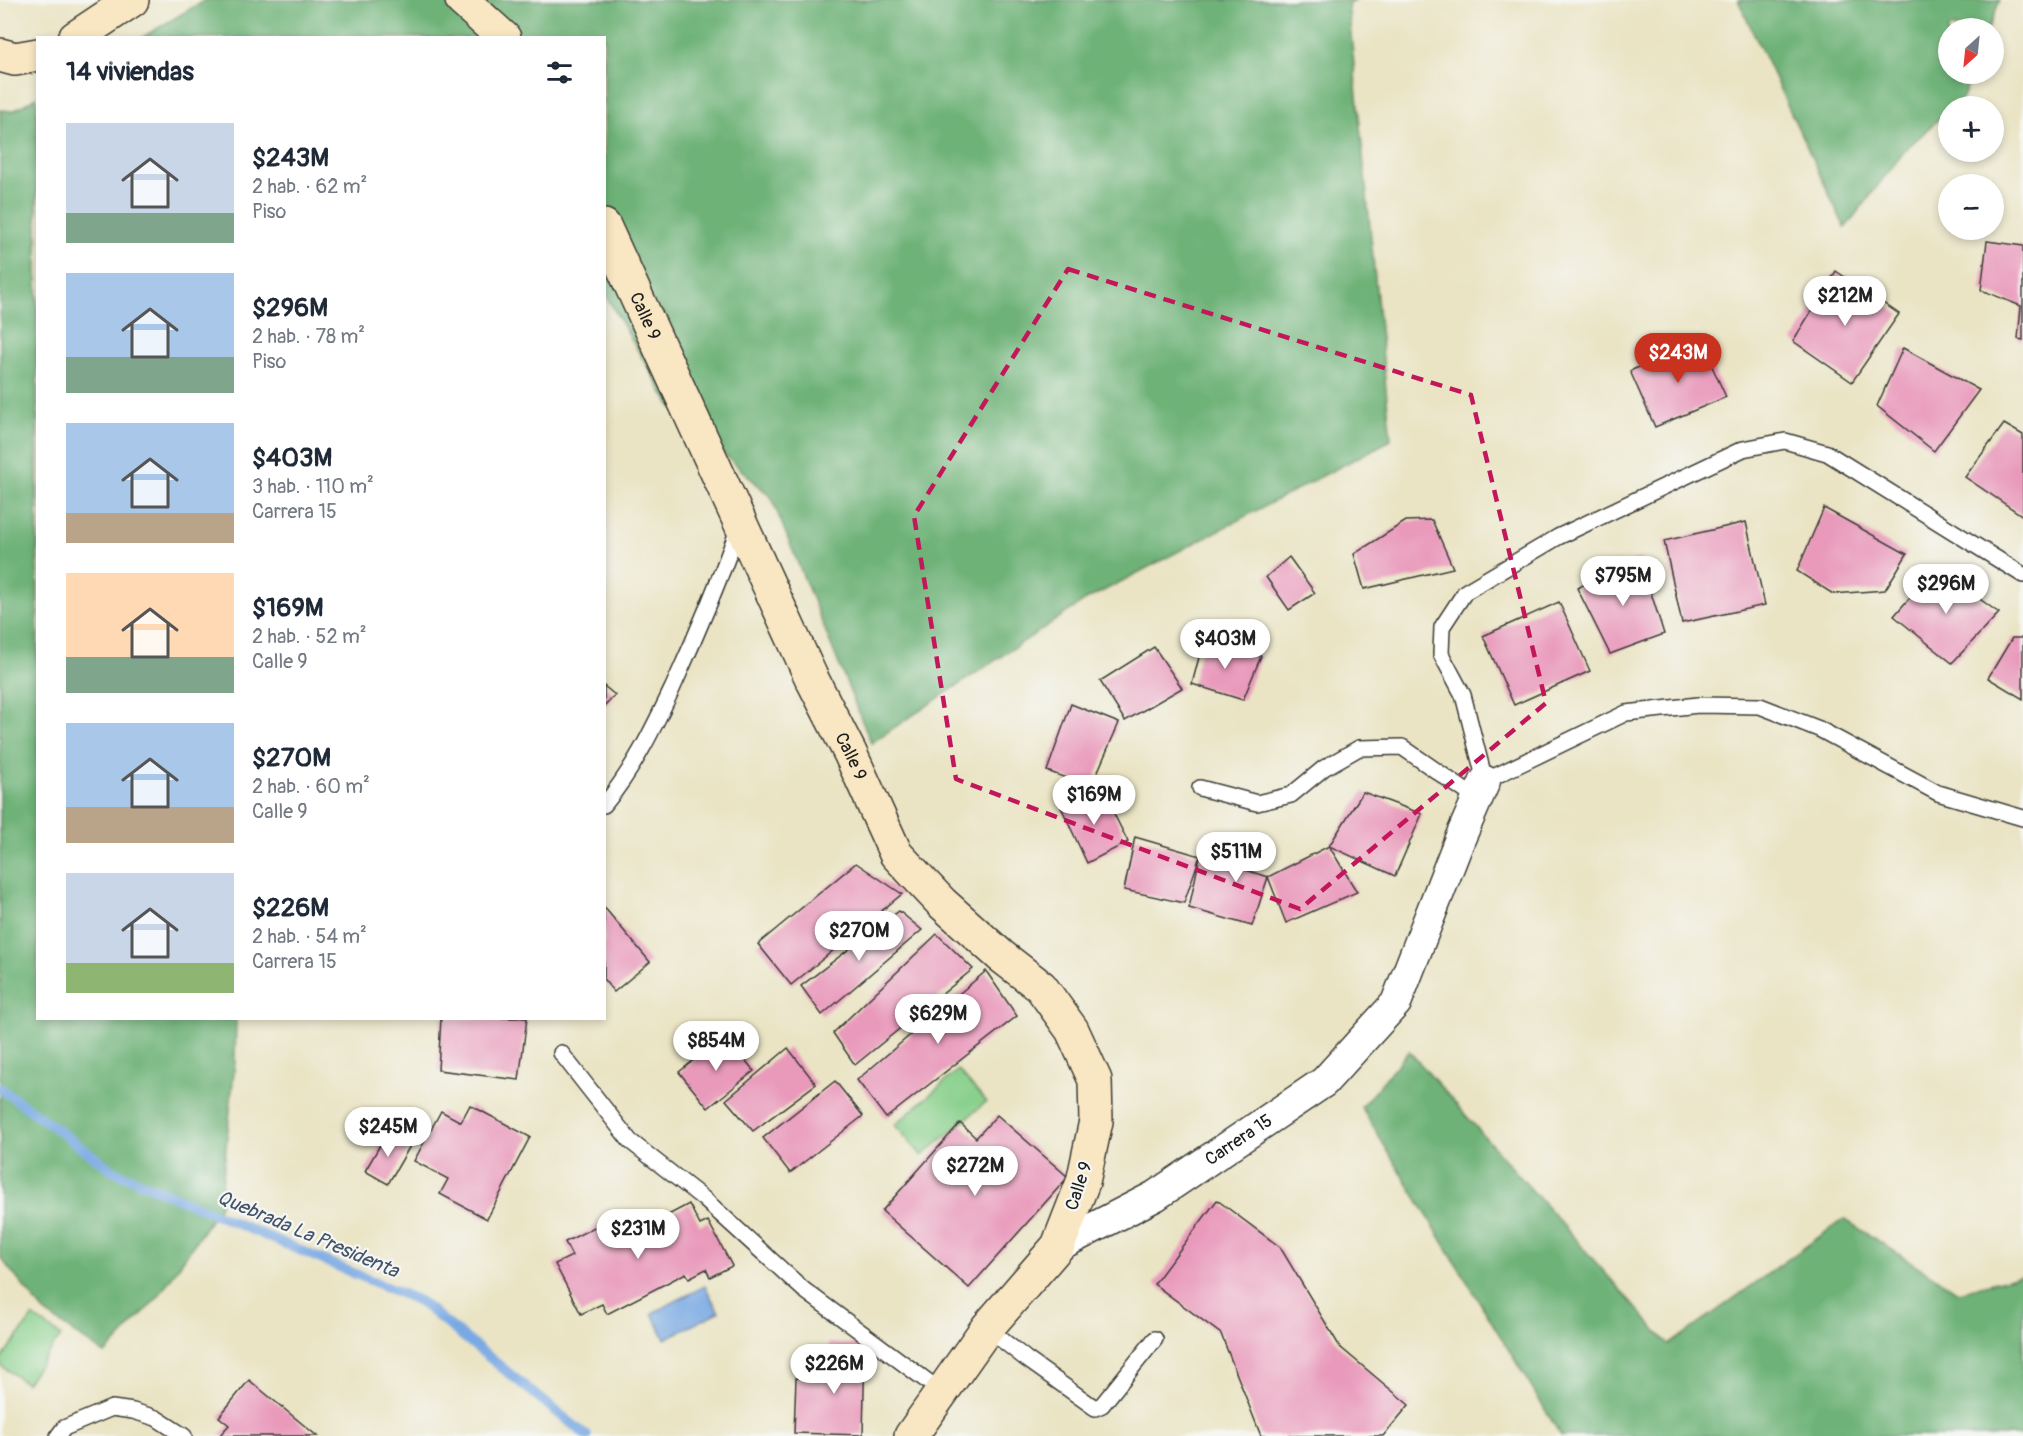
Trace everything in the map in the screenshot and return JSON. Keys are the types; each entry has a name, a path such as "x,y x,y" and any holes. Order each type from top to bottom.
{"street":[{"path":"78,36 132,0"},
{"path":"462,0 502,36"},
{"path":"0,55 15,59 36,55"},
{"name":"Calle 9","path":"606,230 811,677 850,753 896,854 942,903 1001,956 1041,987 1072,1030 1095,1080 1096,1121 1083,1182 1058,1246"},
{"name":"Carrera 15","path":"915,1434 987,1328 1058,1246 1155,1196 1324,1082 1395,1003 1481,790"}],"lane":[{"path":"1481,790 1463,694 1441,654 1442,627 1465,592 1558,537 1743,449 1785,441 1827,453 2023,575"},
{"path":"606,803 619,788 645,747 712,599 740,524"},
{"path":"1481,790 1626,713 1698,705 1760,706 1819,729 1938,793 2023,818"},
{"path":"1200,788 1257,803 1291,795 1324,768 1359,748 1402,747 1481,790"},
{"path":"561,1053 630,1141 704,1198 804,1290 942,1392"},
{"path":"987,1328 1095,1408 1102,1405 1155,1339"},
{"path":"58,1436 63,1428 112,1408 156,1418 184,1436"}],"highlighted area":[{"path":"1068,269 1471,395 1546,703 1300,909 956,779 914,516"}],"green space":[{"path":"205,0 1355,0 1348,4 1391,440 1086,600 871,743 771,497 670,405 606,296 606,36 144,36"},
{"path":"1738,0 2000,0 1993,18 1938,18 1938,84 1968,84 1964,96 1938,96 1938,120 1907,148 1845,228"},
{"path":"36,98 36,1020 236,1020 235,1062 220,1206 158,1297 105,1354 44,1312 0,1257 0,110 13,111"},
{"path":"1409,1051 1669,1345 1844,1219 1958,1292 2023,1275 2023,1436 1561,1436 1361,1107"},
{"path":"958,1070 986,1102 922,1156 895,1125"},
{"path":"33,1316 61,1336 26,1383 0,1365 0,1361"}],"water":[{"path":"705,1286 719,1312 665,1339 652,1313"}],"building":[{"path":"1987,241 2023,246 2023,340 2018,339 2021,306 1981,290"},
{"path":"1836,271 1899,314 1852,382 1793,341"},
{"path":"1700,340 1726,397 1655,427 1630,371"},
{"path":"1903,348 1979,390 1934,451 1877,406"},
{"path":"2004,424 2023,435 2023,516 1965,477"},
{"path":"1824,508 1907,554 1885,590 1833,594 1797,571"},
{"path":"1432,520 1453,568 1364,589 1354,554 1406,521"},
{"path":"1746,522 1765,605 1682,623 1664,541"},
{"path":"1289,557 1315,593 1289,610 1266,577"},
{"path":"1640,558 1664,634 1610,654 1577,588"},
{"path":"1936,567 1999,613 1952,663 1894,616"},
{"path":"1559,602 1590,671 1514,705 1483,636"},
{"path":"2012,638 2023,638 2023,699 1988,678"},
{"path":"1203,642 1261,656 1243,700 1192,684"},
{"path":"1154,647 1182,688 1125,721 1100,681"},
{"path":"606,688 615,695 606,705"},
{"path":"1071,704 1119,723 1091,787 1047,771"},
{"path":"1102,790 1128,842 1087,863 1061,807"},
{"path":"1363,792 1422,814 1395,876 1329,846"},
{"path":"1135,837 1200,856 1184,903 1124,890"},
{"path":"1329,846 1357,892 1286,923 1268,877"},
{"path":"1200,856 1268,877 1252,926 1189,908"},
{"path":"856,863 902,894 791,985 758,944"},
{"path":"606,909 650,962 614,992 606,982"},
{"path":"899,911 922,930 822,1015 801,986"},
{"path":"937,934 973,969 855,1065 833,1033"},
{"path":"986,971 1017,1016 886,1118 857,1080"},
{"path":"441,1020 527,1020 519,1080 438,1070"},
{"path":"725,1035 754,1071 708,1108 679,1072"},
{"path":"788,1048 816,1084 753,1131 726,1100"},
{"path":"835,1081 863,1116 790,1173 763,1138"},
{"path":"470,1105 530,1137 487,1219 440,1194 448,1179 414,1161 441,1111 461,1122"},
{"path":"997,1115 1068,1177 969,1288 882,1211 960,1123 976,1138"},
{"path":"387,1133 410,1146 388,1184 365,1171"},
{"path":"1217,1200 1280,1247 1340,1347 1409,1405 1383,1436 1261,1436 1221,1334 1154,1284"},
{"path":"689,1204 700,1225 708,1221 732,1266 710,1277 706,1269 689,1278 686,1273 607,1314 602,1304 581,1314 555,1264 572,1256 565,1242 612,1218 623,1239"},
{"path":"829,1343 865,1345 863,1435 794,1433 796,1378 827,1379"},
{"path":"249,1380 317,1436 219,1436 229,1425 219,1417"}],"waterway":[{"name":"Quebrada La Presidenta","path":"0,1088 114,1171 419,1301 587,1436"}]}
